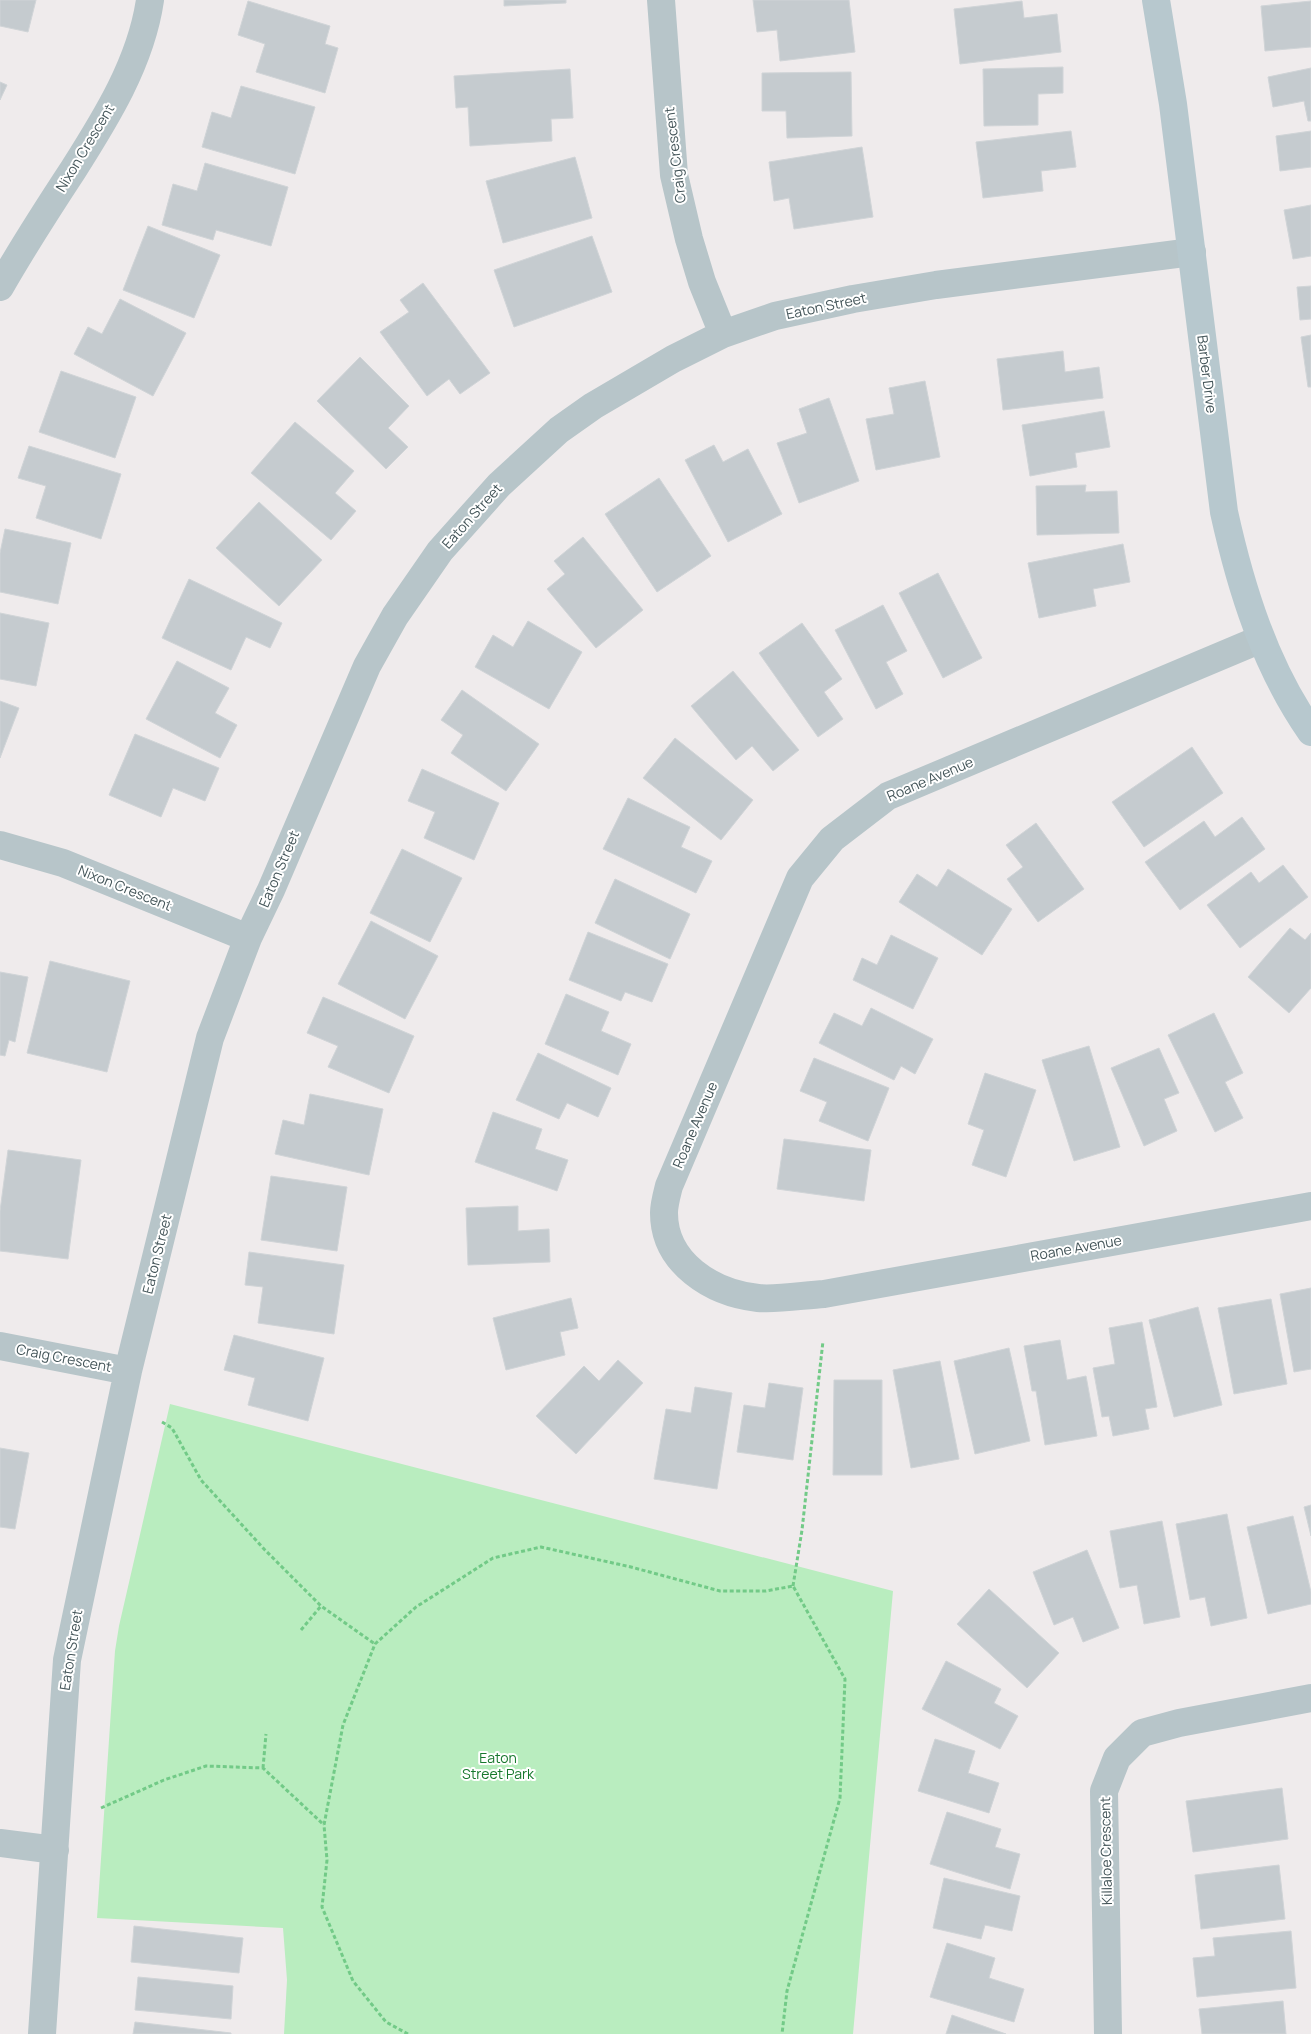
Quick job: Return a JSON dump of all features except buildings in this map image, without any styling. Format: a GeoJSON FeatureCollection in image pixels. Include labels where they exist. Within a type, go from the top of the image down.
{"type":"FeatureCollection","features":[{"type":"Feature","properties":{"kind":"street","name":"Nixon Crescent"},"geometry":{"type":"LineString","coordinates":[[0,287],[101,125],[123,83],[138,46],[150,0]]}},
{"type":"Feature","properties":{"kind":"street","name":"Craig Crescent"},"geometry":{"type":"LineString","coordinates":[[661,0],[674,176],[689,240],[702,282],[723,334]]}},
{"type":"Feature","properties":{"kind":"street","name":"Barber Drive"},"geometry":{"type":"LineString","coordinates":[[1156,0],[1173,104],[1224,512],[1240,578],[1261,640],[1288,696],[1311,732]]}},
{"type":"Feature","properties":{"kind":"street","name":"Eaton Street"},"geometry":{"type":"LineString","coordinates":[[42,2034],[67,1660],[128,1371],[210,1038],[248,938],[271,890],[367,666],[395,616],[440,551],[499,485],[559,430],[593,406],[673,359],[723,334],[775,316],[854,299],[936,286],[1192,252]]}},
{"type":"Feature","properties":{"kind":"street","name":"Roane Avenue"},"geometry":{"type":"LineString","coordinates":[[1261,640],[888,796],[832,839],[800,878],[669,1186],[664,1212],[667,1234],[678,1257],[692,1272],[724,1290],[759,1298],[824,1294],[1311,1206]]}},
{"type":"Feature","properties":{"kind":"street","name":"Nixon Crescent"},"geometry":{"type":"LineString","coordinates":[[0,845],[63,863],[248,938]]}},
{"type":"Feature","properties":{"kind":"street","name":"Craig Crescent"},"geometry":{"type":"LineString","coordinates":[[0,1346],[128,1371]]}},
{"type":"Feature","properties":{"kind":"street","name":"Killaloe Crescent"},"geometry":{"type":"LineString","coordinates":[[1108,2034],[1104,1791],[1116,1758],[1142,1733],[1179,1723],[1311,1698]]}},
{"type":"Feature","properties":{"kind":"street"},"geometry":{"type":"LineString","coordinates":[[0,1844],[55,1850]]}},
{"type":"Feature","properties":{"kind":"path"},"geometry":{"type":"LineString","coordinates":[[782,2034],[787,1991],[840,1798],[845,1679],[793,1586],[802,1530],[823,1341]]}},
{"type":"Feature","properties":{"kind":"path"},"geometry":{"type":"LineString","coordinates":[[162,1422],[172,1428],[201,1480],[264,1549],[321,1606],[375,1644]]}},
{"type":"Feature","properties":{"kind":"path"},"geometry":{"type":"LineString","coordinates":[[408,2034],[386,2022],[353,1981],[322,1907],[327,1860],[324,1825],[343,1726],[375,1644],[416,1607],[492,1558],[542,1547],[630,1567],[720,1591],[766,1591],[793,1586]]}},
{"type":"Feature","properties":{"kind":"path"},"geometry":{"type":"LineString","coordinates":[[301,1630],[321,1606]]}},
{"type":"Feature","properties":{"kind":"path"},"geometry":{"type":"LineString","coordinates":[[263,1768],[266,1734]]}},
{"type":"Feature","properties":{"kind":"path"},"geometry":{"type":"LineString","coordinates":[[101,1808],[164,1780],[206,1766],[263,1768],[324,1825]]}},
{"type":"Feature","properties":{"kind":"green space","name":"Eaton Street Park"},"geometry":{"type":"Polygon","coordinates":[[[170,1404],[893,1591],[853,2034],[284,2034],[287,1980],[283,1928],[97,1918],[115,1651],[119,1626],[170,1404]]]}}]}
